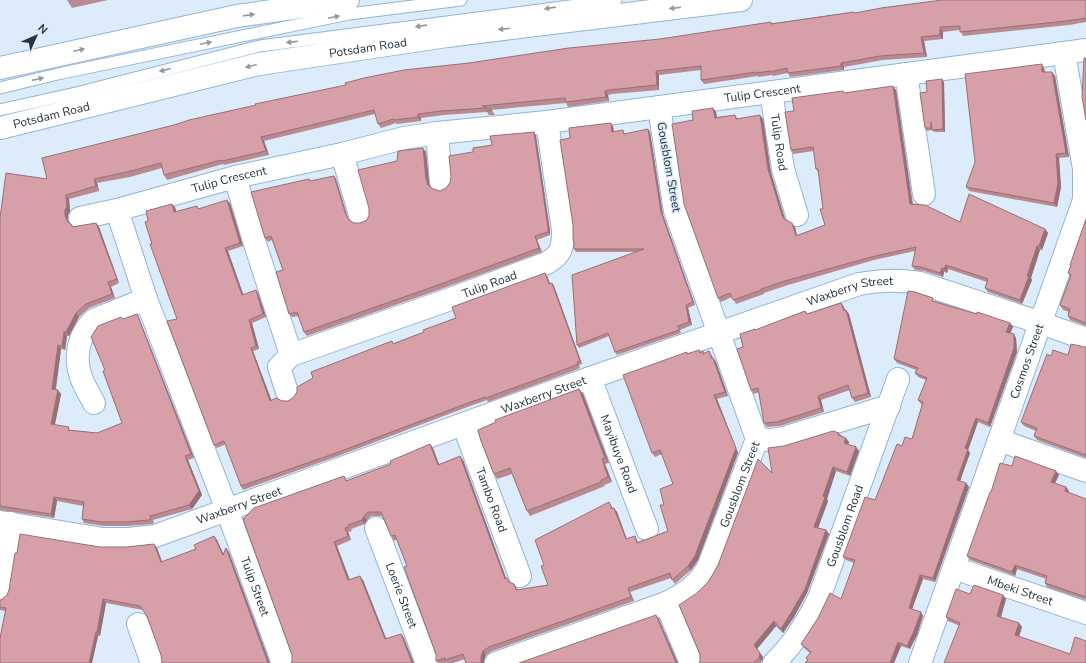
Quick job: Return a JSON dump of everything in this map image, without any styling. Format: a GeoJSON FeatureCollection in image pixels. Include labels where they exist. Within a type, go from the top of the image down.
{"type":"FeatureCollection","features":[{"type":"Feature","properties":{"kind":"street"},"geometry":{"type":"LineString","coordinates":[[0,68],[237,16],[348,0]]}},
{"type":"Feature","properties":{"kind":"street","name":"Potsdam Road"},"geometry":{"type":"LineString","coordinates":[[0,128],[259,64],[447,36],[741,0]]}},
{"type":"Feature","properties":{"kind":"street","name":"Tulip Crescent"},"geometry":{"type":"LineString","coordinates":[[80,218],[117,210],[235,177],[342,154],[404,138],[547,122],[1086,50]]}},
{"type":"Feature","properties":{"kind":"street","name":"Cosmos Street"},"geometry":{"type":"LineString","coordinates":[[920,663],[1084,200],[1084,169],[1064,53]]}},
{"type":"Feature","properties":{"kind":"street"},"geometry":{"type":"LineString","coordinates":[[906,74],[924,194]]}},
{"type":"Feature","properties":{"kind":"street","name":"Tulip Road"},"geometry":{"type":"LineString","coordinates":[[771,92],[783,169],[797,215]]}},
{"type":"Feature","properties":{"kind":"street","name":"Gousblom Street"},"geometry":{"type":"LineString","coordinates":[[496,663],[544,655],[666,603],[682,595],[694,586],[706,573],[758,439],[675,211],[659,107]]}},
{"type":"Feature","properties":{"kind":"street","name":"Tulip Road"},"geometry":{"type":"LineString","coordinates":[[291,355],[452,298],[547,263],[554,259],[559,254],[563,244],[563,230],[547,122]]}},
{"type":"Feature","properties":{"kind":"street"},"geometry":{"type":"LineString","coordinates":[[438,133],[441,182]]}},
{"type":"Feature","properties":{"kind":"street"},"geometry":{"type":"LineString","coordinates":[[342,154],[360,215]]}},
{"type":"Feature","properties":{"kind":"street"},"geometry":{"type":"LineString","coordinates":[[235,177],[291,355],[279,367],[287,392]]}},
{"type":"Feature","properties":{"kind":"street"},"geometry":{"type":"LineString","coordinates":[[117,210],[146,299],[227,510]]}},
{"type":"Feature","properties":{"kind":"street","name":"Waxberry Street"},"geometry":{"type":"LineString","coordinates":[[5,523],[103,539],[129,539],[155,536],[718,332],[859,284],[882,280],[899,280],[920,283],[1086,339]]}},
{"type":"Feature","properties":{"kind":"street"},"geometry":{"type":"LineString","coordinates":[[94,403],[81,377],[78,363],[78,348],[82,335],[87,326],[94,320],[146,299]]}},
{"type":"Feature","properties":{"kind":"street","name":"Mayibuye Road"},"geometry":{"type":"LineString","coordinates":[[590,378],[647,529]]}},
{"type":"Feature","properties":{"kind":"street","name":"Gousblom Road"},"geometry":{"type":"LineString","coordinates":[[774,663],[781,657],[799,633],[811,615],[819,598],[898,379]]}},
{"type":"Feature","properties":{"kind":"street"},"geometry":{"type":"LineString","coordinates":[[758,439],[771,440],[783,438],[889,406]]}},
{"type":"Feature","properties":{"kind":"street","name":"Tambo Road"},"geometry":{"type":"LineString","coordinates":[[463,424],[520,576]]}},
{"type":"Feature","properties":{"kind":"street"},"geometry":{"type":"LineString","coordinates":[[999,440],[1086,471]]}},
{"type":"Feature","properties":{"kind":"street","name":"Tulip Street"},"geometry":{"type":"LineString","coordinates":[[227,510],[283,663]]}},
{"type":"Feature","properties":{"kind":"street"},"geometry":{"type":"LineString","coordinates":[[0,592],[5,523]]}},
{"type":"Feature","properties":{"kind":"street","name":"Loerie Street"},"geometry":{"type":"LineString","coordinates":[[376,528],[427,663]]}},
{"type":"Feature","properties":{"kind":"street","name":"Mbeki Street"},"geometry":{"type":"LineString","coordinates":[[954,568],[1086,614]]}},
{"type":"Feature","properties":{"kind":"street"},"geometry":{"type":"LineString","coordinates":[[666,603],[691,663]]}},
{"type":"Feature","properties":{"kind":"street"},"geometry":{"type":"LineString","coordinates":[[138,624],[152,663]]}},
{"type":"Feature","properties":{"kind":"lane"},"geometry":{"type":"LineString","coordinates":[[0,88],[62,73],[348,14],[461,0]]}},
{"type":"Feature","properties":{"kind":"lane"},"geometry":{"type":"LineString","coordinates":[[0,110],[76,93],[260,46],[616,0]]}},
{"type":"Feature","properties":{"kind":"building"},"geometry":{"type":"Polygon","coordinates":[[[942,0],[1086,0],[1086,18],[960,32],[960,26],[940,27],[940,35],[921,37],[924,53],[880,56],[841,63],[841,66],[788,73],[787,68],[770,72],[756,72],[701,80],[701,66],[656,71],[657,85],[609,90],[605,91],[606,97],[566,102],[565,98],[482,106],[492,110],[487,111],[486,108],[441,111],[418,114],[418,117],[393,119],[378,124],[374,110],[261,137],[266,151],[221,160],[164,175],[161,163],[94,179],[96,186],[66,195],[67,207],[65,210],[65,216],[72,227],[96,223],[117,279],[108,282],[112,294],[86,304],[76,313],[66,332],[64,332],[62,346],[58,345],[52,389],[58,390],[51,424],[69,427],[68,430],[97,433],[122,423],[103,371],[105,370],[91,337],[98,326],[121,317],[123,319],[137,314],[191,454],[185,456],[199,491],[189,505],[150,516],[151,519],[149,520],[125,522],[101,522],[82,519],[84,502],[54,497],[51,514],[0,506],[0,218],[6,173],[47,179],[42,158],[189,120],[256,105],[255,104],[346,85],[345,83],[364,78],[404,70],[469,63],[569,48],[660,39],[771,22],[771,24],[942,0]]]}},
{"type":"Feature","properties":{"kind":"building"},"geometry":{"type":"Polygon","coordinates":[[[1084,58],[1086,58],[1086,120],[1082,97],[1084,58]]]}},
{"type":"Feature","properties":{"kind":"building"},"geometry":{"type":"Polygon","coordinates":[[[1042,64],[1042,72],[1052,72],[1066,153],[1056,154],[1058,183],[1054,203],[966,187],[975,162],[965,74],[1042,64]]]}},
{"type":"Feature","properties":{"kind":"building"},"geometry":{"type":"Polygon","coordinates":[[[942,79],[943,129],[932,130],[931,122],[931,128],[925,128],[920,93],[927,92],[926,81],[942,79]]]}},
{"type":"Feature","properties":{"kind":"building"},"geometry":{"type":"Polygon","coordinates":[[[893,86],[910,204],[925,205],[960,222],[969,194],[1045,229],[1039,246],[1037,246],[1027,276],[1029,276],[1020,300],[985,288],[988,279],[946,265],[944,269],[942,268],[940,273],[921,267],[912,266],[916,247],[871,257],[785,281],[733,300],[730,293],[718,298],[684,204],[672,124],[693,120],[692,111],[713,108],[715,118],[735,115],[736,119],[760,115],[768,169],[782,215],[784,219],[792,223],[796,236],[825,225],[820,209],[823,209],[818,169],[816,169],[813,147],[791,150],[785,112],[794,111],[792,98],[893,86]]]}},
{"type":"Feature","properties":{"kind":"building"},"geometry":{"type":"Polygon","coordinates":[[[611,123],[612,132],[623,130],[624,134],[648,129],[661,212],[693,302],[686,305],[689,322],[678,326],[679,330],[615,352],[608,333],[577,345],[572,275],[644,249],[574,249],[573,225],[560,140],[570,138],[569,128],[611,123]]]}},
{"type":"Feature","properties":{"kind":"building"},"geometry":{"type":"Polygon","coordinates":[[[534,132],[548,227],[548,232],[535,236],[539,248],[304,332],[297,312],[289,314],[276,272],[283,270],[271,236],[265,238],[251,192],[309,179],[310,181],[334,176],[346,215],[349,220],[354,223],[360,223],[367,220],[369,208],[358,170],[397,161],[398,151],[423,148],[428,185],[433,189],[440,191],[446,188],[450,183],[451,177],[449,156],[473,152],[473,148],[492,145],[490,136],[534,132]]]}},
{"type":"Feature","properties":{"kind":"building"},"geometry":{"type":"Polygon","coordinates":[[[227,200],[240,243],[225,248],[242,295],[256,290],[263,314],[249,320],[256,346],[251,348],[270,401],[276,398],[282,401],[288,401],[294,397],[297,392],[297,387],[313,378],[311,372],[392,341],[393,344],[424,332],[423,330],[456,318],[452,307],[545,273],[549,284],[552,283],[580,361],[577,362],[578,364],[571,367],[241,486],[224,441],[214,445],[167,321],[177,319],[150,244],[152,244],[145,222],[148,221],[146,211],[172,204],[174,212],[197,206],[198,209],[227,200]]]}},
{"type":"Feature","properties":{"kind":"building"},"geometry":{"type":"Polygon","coordinates":[[[1086,219],[1086,323],[1068,316],[1070,309],[1060,305],[1071,275],[1068,273],[1070,265],[1086,219]]]}},
{"type":"Feature","properties":{"kind":"building"},"geometry":{"type":"Polygon","coordinates":[[[908,291],[933,298],[932,301],[977,314],[977,312],[1010,323],[1006,332],[1014,334],[1014,348],[988,423],[976,418],[965,448],[968,449],[957,480],[966,483],[933,578],[920,575],[909,608],[921,612],[907,646],[898,642],[890,663],[805,663],[808,660],[806,658],[811,652],[801,644],[818,618],[830,593],[841,599],[855,560],[843,557],[865,497],[875,500],[897,444],[902,446],[905,437],[912,439],[923,402],[918,400],[927,378],[915,373],[918,368],[894,359],[908,291]]]}},
{"type":"Feature","properties":{"kind":"building"},"geometry":{"type":"Polygon","coordinates":[[[841,303],[844,311],[846,310],[868,393],[852,398],[848,385],[818,396],[821,408],[777,422],[764,423],[758,388],[751,390],[737,349],[743,347],[740,334],[755,330],[805,311],[807,314],[841,303]]]}},
{"type":"Feature","properties":{"kind":"building"},"geometry":{"type":"Polygon","coordinates":[[[1071,344],[1086,347],[1086,455],[1034,436],[1037,428],[1021,422],[1047,354],[1051,356],[1053,350],[1068,355],[1071,344]]]}},
{"type":"Feature","properties":{"kind":"building"},"geometry":{"type":"Polygon","coordinates":[[[699,350],[700,353],[703,351],[703,354],[709,351],[712,359],[713,358],[725,392],[714,395],[736,448],[695,556],[688,566],[672,580],[670,573],[628,588],[631,597],[489,647],[483,651],[481,663],[466,663],[463,654],[445,660],[445,658],[436,661],[436,654],[404,567],[407,566],[395,535],[391,536],[381,512],[368,512],[362,520],[348,525],[349,527],[345,528],[348,536],[334,542],[348,580],[360,576],[385,639],[401,634],[412,663],[291,663],[292,655],[243,519],[254,508],[344,476],[346,481],[391,464],[390,461],[430,444],[438,465],[460,456],[505,579],[507,578],[509,582],[514,584],[516,590],[548,585],[541,566],[544,565],[535,540],[609,502],[612,509],[614,508],[626,539],[635,536],[637,543],[668,531],[660,505],[664,505],[660,489],[673,484],[660,450],[652,453],[623,375],[687,352],[687,354],[699,350]]]}},
{"type":"Feature","properties":{"kind":"building"},"geometry":{"type":"Polygon","coordinates":[[[579,389],[605,458],[602,459],[608,477],[601,480],[601,482],[527,511],[510,468],[494,474],[478,430],[496,422],[495,420],[579,389]]]}},
{"type":"Feature","properties":{"kind":"building"},"geometry":{"type":"Polygon","coordinates":[[[833,431],[846,438],[844,443],[856,447],[847,472],[833,467],[823,496],[825,497],[814,527],[826,530],[805,589],[781,629],[774,621],[754,645],[760,653],[759,658],[753,663],[699,663],[700,654],[679,605],[697,593],[708,582],[718,565],[758,459],[772,473],[768,448],[784,446],[833,431]]]}},
{"type":"Feature","properties":{"kind":"building"},"geometry":{"type":"Polygon","coordinates":[[[1015,456],[1056,471],[1051,482],[1066,487],[1065,491],[1086,499],[1086,597],[1045,583],[1047,576],[1015,565],[1012,572],[967,556],[991,492],[1000,463],[1012,466],[1015,456]]]}},
{"type":"Feature","properties":{"kind":"building"},"geometry":{"type":"Polygon","coordinates":[[[20,534],[100,547],[127,547],[154,544],[161,562],[196,549],[194,545],[214,536],[223,555],[226,548],[268,663],[162,663],[161,655],[147,616],[140,606],[103,599],[89,663],[0,663],[0,638],[6,608],[0,607],[0,600],[7,595],[9,590],[15,553],[17,553],[20,534]]]}},
{"type":"Feature","properties":{"kind":"building"},"geometry":{"type":"Polygon","coordinates":[[[974,585],[1003,595],[997,616],[1019,623],[1015,635],[1070,654],[1075,637],[1086,641],[1086,663],[944,663],[960,623],[946,617],[956,589],[970,594],[974,585]]]}},
{"type":"Feature","properties":{"kind":"building"},"geometry":{"type":"Polygon","coordinates":[[[656,615],[676,663],[519,663],[656,615]]]}}]}
